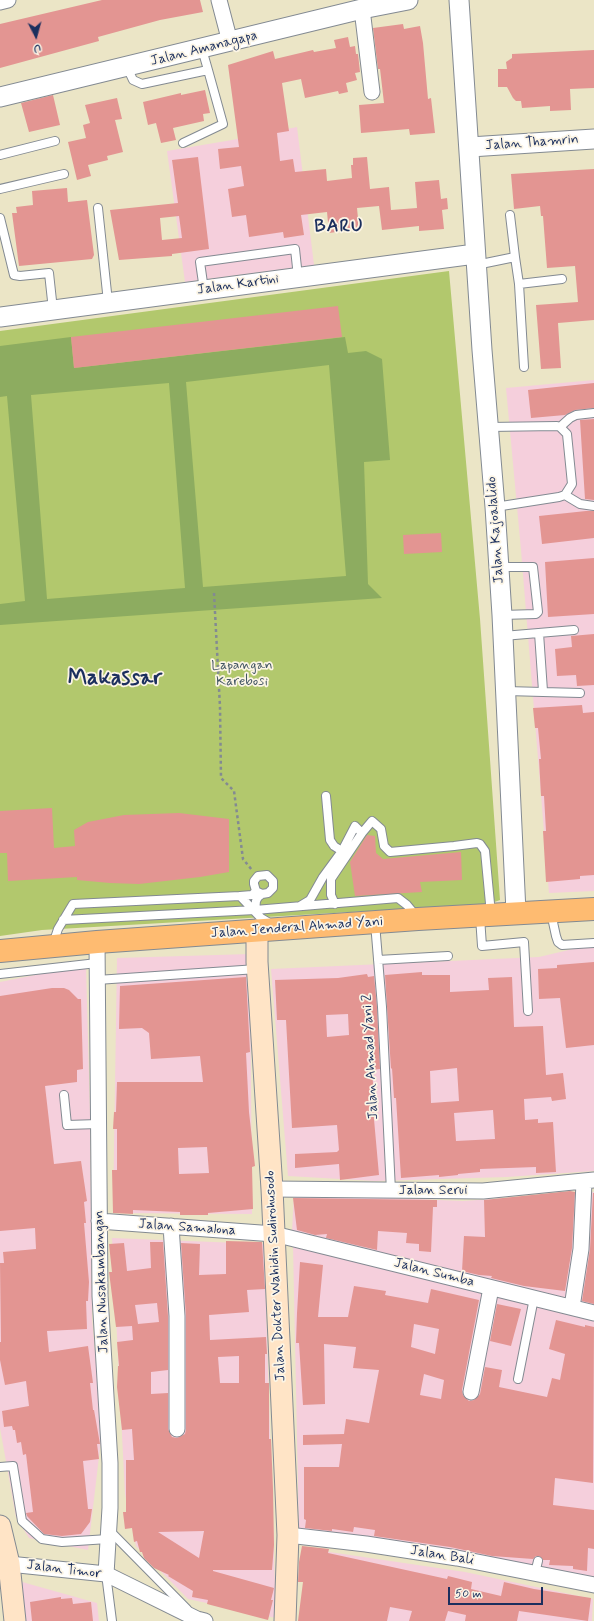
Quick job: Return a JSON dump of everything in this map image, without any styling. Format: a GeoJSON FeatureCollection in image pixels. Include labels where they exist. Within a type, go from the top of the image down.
{"type":"FeatureCollection","features":[{"type":"Feature","properties":{"kind":"highway","name":"Jalan Jenderal Ahmad Yani"},"geometry":{"type":"LineString","coordinates":[[0,951],[97,942],[256,920],[280,929],[516,912],[594,908]]}},
{"type":"Feature","properties":{"kind":"main road","name":"Jalan Dokter Wahidin Sudirohusodo"},"geometry":{"type":"LineString","coordinates":[[256,920],[272,1189],[288,1535],[285,1621]]}},
{"type":"Feature","properties":{"kind":"main road"},"geometry":{"type":"LineString","coordinates":[[0,1526],[4,1566],[16,1621]]}},
{"type":"Feature","properties":{"kind":"street"},"geometry":{"type":"LineString","coordinates":[[0,2],[8,0]]}},
{"type":"Feature","properties":{"kind":"street"},"geometry":{"type":"LineString","coordinates":[[219,0],[230,42]]}},
{"type":"Feature","properties":{"kind":"street","name":"Jalan Amanagapa"},"geometry":{"type":"LineString","coordinates":[[0,98],[362,9],[408,0]]}},
{"type":"Feature","properties":{"kind":"street","name":"Jalan Kajoalalido"},"geometry":{"type":"LineString","coordinates":[[459,0],[470,148],[476,259],[499,567],[516,912]]}},
{"type":"Feature","properties":{"kind":"street"},"geometry":{"type":"LineString","coordinates":[[362,9],[372,92]]}},
{"type":"Feature","properties":{"kind":"street","name":"Jalan Thamrin"},"geometry":{"type":"LineString","coordinates":[[470,148],[594,139]]}},
{"type":"Feature","properties":{"kind":"street","name":"Jalan Kartini"},"geometry":{"type":"LineString","coordinates":[[0,317],[298,277],[476,259]]}},
{"type":"Feature","properties":{"kind":"street","name":"Jalan Nusakambangan"},"geometry":{"type":"LineString","coordinates":[[97,942],[100,1296],[110,1463],[106,1574]]}},
{"type":"Feature","properties":{"kind":"street"},"geometry":{"type":"LineString","coordinates":[[572,1307],[589,1181]]}},
{"type":"Feature","properties":{"kind":"street","name":"Jalan Serui"},"geometry":{"type":"LineString","coordinates":[[272,1189],[483,1191],[589,1181]]}},
{"type":"Feature","properties":{"kind":"street","name":"Jalan Samalona"},"geometry":{"type":"LineString","coordinates":[[99,1221],[274,1234]]}},
{"type":"Feature","properties":{"kind":"street"},"geometry":{"type":"LineString","coordinates":[[170,1226],[177,1316],[178,1429]]}},
{"type":"Feature","properties":{"kind":"street","name":"Jalan Sumba"},"geometry":{"type":"LineString","coordinates":[[274,1234],[594,1313]]}},
{"type":"Feature","properties":{"kind":"street"},"geometry":{"type":"LineString","coordinates":[[471,1392],[490,1288]]}},
{"type":"Feature","properties":{"kind":"street","name":"Jalan Bali"},"geometry":{"type":"LineString","coordinates":[[288,1535],[536,1567],[594,1585]]}},
{"type":"Feature","properties":{"kind":"street","name":"Jalan Timor"},"geometry":{"type":"LineString","coordinates":[[4,1566],[106,1574],[201,1620]]}},
{"type":"Feature","properties":{"kind":"lane"},"geometry":{"type":"LineString","coordinates":[[183,143],[223,124],[202,49]]}},
{"type":"Feature","properties":{"kind":"lane"},"geometry":{"type":"LineString","coordinates":[[127,67],[133,80],[142,84],[208,70]]}},
{"type":"Feature","properties":{"kind":"lane"},"geometry":{"type":"LineString","coordinates":[[0,155],[54,140]]}},
{"type":"Feature","properties":{"kind":"lane"},"geometry":{"type":"LineString","coordinates":[[0,189],[64,174]]}},
{"type":"Feature","properties":{"kind":"lane"},"geometry":{"type":"LineString","coordinates":[[98,208],[108,302]]}},
{"type":"Feature","properties":{"kind":"lane"},"geometry":{"type":"LineString","coordinates":[[510,215],[519,284],[524,367]]}},
{"type":"Feature","properties":{"kind":"lane"},"geometry":{"type":"LineString","coordinates":[[0,218],[14,275],[20,276],[48,273],[53,310]]}},
{"type":"Feature","properties":{"kind":"lane"},"geometry":{"type":"LineString","coordinates":[[204,290],[200,262],[294,249],[298,277]]}},
{"type":"Feature","properties":{"kind":"lane"},"geometry":{"type":"LineString","coordinates":[[476,259],[515,256]]}},
{"type":"Feature","properties":{"kind":"lane"},"geometry":{"type":"LineString","coordinates":[[519,284],[562,279]]}},
{"type":"Feature","properties":{"kind":"lane"},"geometry":{"type":"LineString","coordinates":[[560,427],[576,415],[594,413]]}},
{"type":"Feature","properties":{"kind":"lane"},"geometry":{"type":"LineString","coordinates":[[489,427],[560,427],[567,434],[572,484],[565,495],[559,497],[495,507]]}},
{"type":"Feature","properties":{"kind":"lane"},"geometry":{"type":"LineString","coordinates":[[565,495],[580,504],[594,506]]}},
{"type":"Feature","properties":{"kind":"lane"},"geometry":{"type":"LineString","coordinates":[[499,567],[533,567],[538,612],[536,614],[502,615]]}},
{"type":"Feature","properties":{"kind":"lane"},"geometry":{"type":"LineString","coordinates":[[503,636],[574,630]]}},
{"type":"Feature","properties":{"kind":"lane"},"geometry":{"type":"LineString","coordinates":[[539,632],[543,691]]}},
{"type":"Feature","properties":{"kind":"lane"},"geometry":{"type":"LineString","coordinates":[[506,691],[580,693]]}},
{"type":"Feature","properties":{"kind":"lane"},"geometry":{"type":"LineString","coordinates":[[326,796],[330,840],[334,846],[344,853]]}},
{"type":"Feature","properties":{"kind":"lane"},"geometry":{"type":"LineString","coordinates":[[299,907],[310,900],[323,877],[372,821],[381,829],[384,846],[390,852],[477,843],[480,844],[485,851],[485,915],[482,946],[524,942],[528,1011]]}},
{"type":"Feature","properties":{"kind":"lane"},"geometry":{"type":"LineString","coordinates":[[336,904],[331,895],[331,879],[344,853]]}},
{"type":"Feature","properties":{"kind":"lane"},"geometry":{"type":"LineString","coordinates":[[266,875],[273,881],[271,891],[265,894],[259,892],[254,884],[258,876],[266,875]]}},
{"type":"Feature","properties":{"kind":"lane"},"geometry":{"type":"LineString","coordinates":[[53,945],[58,930],[73,904],[240,896],[252,895],[259,892]]}},
{"type":"Feature","properties":{"kind":"lane"},"geometry":{"type":"LineString","coordinates":[[256,920],[256,901],[259,892]]}},
{"type":"Feature","properties":{"kind":"lane"},"geometry":{"type":"LineString","coordinates":[[240,896],[256,920]]}},
{"type":"Feature","properties":{"kind":"lane"},"geometry":{"type":"LineString","coordinates":[[63,920],[256,920],[299,907],[398,898],[407,904],[418,919]]}},
{"type":"Feature","properties":{"kind":"lane"},"geometry":{"type":"LineString","coordinates":[[550,911],[558,942],[562,945],[594,943]]}},
{"type":"Feature","properties":{"kind":"lane","name":"Jalan Ahmad Yani 2"},"geometry":{"type":"LineString","coordinates":[[375,922],[391,1191]]}},
{"type":"Feature","properties":{"kind":"lane"},"geometry":{"type":"LineString","coordinates":[[378,960],[448,956]]}},
{"type":"Feature","properties":{"kind":"lane"},"geometry":{"type":"LineString","coordinates":[[0,974],[97,963]]}},
{"type":"Feature","properties":{"kind":"lane"},"geometry":{"type":"LineString","coordinates":[[97,980],[258,969]]}},
{"type":"Feature","properties":{"kind":"lane"},"geometry":{"type":"LineString","coordinates":[[64,1095],[67,1125],[98,1124]]}},
{"type":"Feature","properties":{"kind":"lane"},"geometry":{"type":"LineString","coordinates":[[518,1379],[534,1298]]}},
{"type":"Feature","properties":{"kind":"lane"},"geometry":{"type":"LineString","coordinates":[[0,1466],[13,1466],[22,1521],[42,1539],[62,1542],[108,1534],[201,1620]]}},
{"type":"Feature","properties":{"kind":"lane","name":"Jalan Nusakambangan"},"geometry":{"type":"LineString","coordinates":[[106,1574],[112,1621]]}},
{"type":"Feature","properties":{"kind":"path"},"geometry":{"type":"LineString","coordinates":[[214,593],[220,707],[221,778],[234,791],[243,859],[258,876]]}},
{"type":"Feature","properties":{"kind":"shaded area"},"geometry":{"type":"Polygon","coordinates":[[[297,127],[314,265],[185,282],[167,151],[297,127]]]}},
{"type":"Feature","properties":{"kind":"shaded area"},"geometry":{"type":"Polygon","coordinates":[[[594,380],[594,891],[549,893],[521,550],[506,388],[594,380]]]}},
{"type":"Feature","properties":{"kind":"shaded area"},"geometry":{"type":"Polygon","coordinates":[[[594,944],[594,1171],[507,1177],[375,1181],[288,1176],[271,969],[539,957],[594,944]]]}},
{"type":"Feature","properties":{"kind":"shaded area"},"geometry":{"type":"Polygon","coordinates":[[[250,954],[252,1214],[113,1213],[117,958],[250,954]]]}},
{"type":"Feature","properties":{"kind":"shaded area"},"geometry":{"type":"Polygon","coordinates":[[[86,965],[90,1114],[92,1319],[102,1431],[88,1550],[29,1538],[16,1517],[0,1428],[0,982],[86,965]]]}},
{"type":"Feature","properties":{"kind":"shaded area"},"geometry":{"type":"Polygon","coordinates":[[[594,1192],[594,1308],[292,1231],[294,1194],[463,1201],[594,1192]]]}},
{"type":"Feature","properties":{"kind":"shaded area"},"geometry":{"type":"Polygon","coordinates":[[[112,1238],[264,1244],[276,1618],[188,1599],[136,1546],[125,1494],[112,1238]]]}},
{"type":"Feature","properties":{"kind":"shaded area"},"geometry":{"type":"Polygon","coordinates":[[[293,1245],[594,1319],[594,1581],[299,1534],[293,1245]]]}},
{"type":"Feature","properties":{"kind":"shaded area"},"geometry":{"type":"Polygon","coordinates":[[[309,1549],[465,1572],[593,1599],[592,1621],[304,1621],[309,1549]]]}},
{"type":"Feature","properties":{"kind":"shaded area"},"geometry":{"type":"Polygon","coordinates":[[[15,1580],[97,1603],[99,1621],[20,1621],[15,1580]]]}},
{"type":"Feature","properties":{"kind":"green space","name":"Lapangan Karebosi"},"geometry":{"type":"Polygon","coordinates":[[[449,271],[480,619],[500,900],[489,904],[42,930],[0,936],[0,331],[449,271]]]}},
{"type":"Feature","properties":{"kind":"green space"},"geometry":{"type":"Polygon","coordinates":[[[71,337],[74,368],[345,337],[348,353],[366,351],[382,359],[390,460],[364,462],[368,584],[382,598],[0,625],[0,604],[25,601],[7,396],[0,397],[0,346],[71,337]],[[329,365],[186,382],[203,587],[346,576],[329,365]],[[169,383],[31,395],[47,599],[185,588],[169,383]]]}},
{"type":"Feature","properties":{"kind":"building"},"geometry":{"type":"Polygon","coordinates":[[[102,0],[200,0],[203,12],[160,20],[98,37],[99,41],[0,68],[0,24],[102,0]]]}},
{"type":"Feature","properties":{"kind":"building"},"geometry":{"type":"Polygon","coordinates":[[[403,24],[404,29],[420,26],[428,99],[431,98],[435,133],[410,135],[409,129],[361,133],[359,105],[384,103],[373,28],[403,24]]]}},
{"type":"Feature","properties":{"kind":"building"},"geometry":{"type":"Polygon","coordinates":[[[348,37],[350,47],[355,46],[356,54],[358,54],[360,72],[355,73],[357,80],[346,83],[348,92],[339,94],[338,91],[305,98],[301,79],[282,83],[289,131],[277,133],[280,161],[293,159],[295,172],[326,169],[327,181],[352,178],[351,165],[353,165],[353,158],[367,157],[370,189],[389,187],[391,210],[417,208],[415,182],[439,180],[441,199],[447,198],[448,209],[442,210],[444,229],[419,231],[419,226],[382,230],[379,206],[357,208],[359,229],[329,233],[327,212],[301,215],[304,235],[284,238],[283,232],[249,237],[246,215],[232,217],[228,189],[244,186],[241,166],[220,169],[218,149],[239,147],[228,65],[273,51],[275,59],[313,50],[314,52],[336,48],[334,40],[348,37]]]}},
{"type":"Feature","properties":{"kind":"building"},"geometry":{"type":"Polygon","coordinates":[[[594,50],[594,88],[570,89],[571,110],[550,111],[550,106],[522,108],[521,101],[516,101],[513,98],[507,87],[498,87],[498,69],[507,69],[506,62],[512,58],[512,54],[594,50]]]}},
{"type":"Feature","properties":{"kind":"building"},"geometry":{"type":"Polygon","coordinates":[[[205,90],[210,113],[203,114],[204,121],[173,128],[176,140],[161,143],[156,123],[148,125],[143,102],[181,93],[181,95],[205,90]]]}},
{"type":"Feature","properties":{"kind":"building"},"geometry":{"type":"Polygon","coordinates":[[[53,95],[60,125],[29,132],[21,103],[53,95]]]}},
{"type":"Feature","properties":{"kind":"building"},"geometry":{"type":"Polygon","coordinates":[[[117,98],[122,119],[115,120],[123,152],[107,156],[108,160],[88,165],[91,176],[77,180],[68,142],[86,138],[83,125],[90,123],[85,105],[117,98]]]}},
{"type":"Feature","properties":{"kind":"building"},"geometry":{"type":"Polygon","coordinates":[[[198,157],[209,249],[172,254],[172,256],[119,260],[110,210],[178,203],[172,160],[198,157]],[[179,216],[160,218],[162,240],[182,238],[179,216]]]}},
{"type":"Feature","properties":{"kind":"building"},"geometry":{"type":"Polygon","coordinates":[[[594,169],[594,320],[558,323],[561,368],[541,369],[536,305],[578,302],[575,266],[547,268],[543,216],[541,216],[540,206],[514,209],[511,174],[594,169]]]}},
{"type":"Feature","properties":{"kind":"building"},"geometry":{"type":"Polygon","coordinates":[[[67,188],[68,202],[87,200],[94,255],[92,259],[19,266],[12,213],[17,213],[16,207],[33,205],[32,191],[67,188]]]}},
{"type":"Feature","properties":{"kind":"building"},"geometry":{"type":"Polygon","coordinates":[[[338,306],[342,337],[74,368],[71,337],[338,306]]]}},
{"type":"Feature","properties":{"kind":"building"},"geometry":{"type":"Polygon","coordinates":[[[594,383],[594,408],[575,410],[565,415],[531,418],[528,390],[594,383]]]}},
{"type":"Feature","properties":{"kind":"building"},"geometry":{"type":"Polygon","coordinates":[[[594,419],[594,500],[585,499],[580,420],[594,419]]]}},
{"type":"Feature","properties":{"kind":"building"},"geometry":{"type":"Polygon","coordinates":[[[594,511],[594,538],[542,544],[539,516],[594,511]]]}},
{"type":"Feature","properties":{"kind":"building"},"geometry":{"type":"Polygon","coordinates":[[[441,533],[442,552],[404,554],[403,535],[441,533]]]}},
{"type":"Feature","properties":{"kind":"building"},"geometry":{"type":"Polygon","coordinates":[[[594,558],[594,614],[548,617],[545,562],[594,558]]]}},
{"type":"Feature","properties":{"kind":"building"},"geometry":{"type":"Polygon","coordinates":[[[594,634],[594,685],[577,686],[576,675],[557,676],[555,649],[572,647],[571,636],[594,634]]]}},
{"type":"Feature","properties":{"kind":"building"},"geometry":{"type":"Polygon","coordinates":[[[582,705],[583,713],[594,712],[594,875],[580,876],[580,879],[546,882],[543,831],[546,831],[544,796],[541,796],[539,759],[541,759],[538,728],[535,728],[533,708],[582,705]]]}},
{"type":"Feature","properties":{"kind":"building"},"geometry":{"type":"Polygon","coordinates":[[[52,808],[54,848],[75,846],[74,830],[88,822],[124,815],[179,813],[229,819],[229,872],[139,884],[77,880],[77,877],[8,881],[7,853],[0,853],[0,811],[52,808]]]}},
{"type":"Feature","properties":{"kind":"building"},"geometry":{"type":"Polygon","coordinates":[[[367,835],[375,836],[376,853],[383,859],[461,852],[462,880],[420,882],[422,892],[355,896],[350,862],[367,835]]]}},
{"type":"Feature","properties":{"kind":"building"},"geometry":{"type":"Polygon","coordinates":[[[594,962],[594,1045],[566,1048],[560,998],[539,999],[538,969],[557,968],[557,965],[594,962]]]}},
{"type":"Feature","properties":{"kind":"building"},"geometry":{"type":"Polygon","coordinates":[[[422,972],[422,975],[450,975],[450,992],[489,990],[488,978],[512,977],[514,1027],[543,1026],[546,1075],[563,1073],[566,1099],[552,1101],[551,1097],[524,1099],[525,1120],[538,1119],[538,1123],[553,1122],[556,1172],[536,1173],[536,1167],[480,1169],[480,1172],[458,1175],[401,1178],[396,1098],[394,1098],[392,1068],[391,1069],[385,975],[422,972]],[[457,1068],[430,1071],[431,1103],[459,1101],[457,1068]],[[493,1110],[454,1113],[456,1141],[495,1139],[493,1110]]]}},
{"type":"Feature","properties":{"kind":"building"},"geometry":{"type":"Polygon","coordinates":[[[367,974],[368,977],[374,976],[380,1069],[372,1070],[374,1097],[372,1097],[379,1175],[340,1180],[339,1164],[295,1168],[295,1154],[337,1152],[339,1150],[337,1125],[292,1128],[286,1020],[277,1020],[275,980],[338,978],[367,974]],[[348,1014],[326,1015],[327,1037],[349,1035],[348,1014]]]}},
{"type":"Feature","properties":{"kind":"building"},"geometry":{"type":"Polygon","coordinates":[[[246,977],[250,1052],[246,1053],[249,1112],[255,1166],[252,1167],[253,1209],[208,1213],[208,1215],[180,1215],[180,1212],[133,1210],[133,1214],[113,1213],[112,1170],[117,1170],[117,1129],[113,1129],[114,1112],[116,1112],[117,1082],[203,1082],[200,1056],[151,1059],[149,1033],[142,1028],[119,1029],[120,986],[246,977]],[[207,1147],[178,1148],[179,1174],[209,1173],[207,1147]]]}},
{"type":"Feature","properties":{"kind":"building"},"geometry":{"type":"Polygon","coordinates":[[[52,988],[64,988],[69,990],[78,999],[81,999],[83,1069],[77,1070],[77,1082],[45,1086],[54,1164],[81,1161],[87,1201],[84,1202],[86,1223],[84,1223],[89,1282],[88,1301],[86,1301],[87,1329],[47,1331],[49,1352],[88,1346],[93,1383],[90,1383],[93,1410],[100,1444],[97,1444],[99,1459],[83,1461],[88,1509],[92,1509],[90,1522],[81,1534],[62,1536],[44,1534],[27,1516],[26,1513],[33,1512],[26,1454],[23,1455],[21,1442],[17,1443],[15,1430],[13,1430],[12,1426],[4,1427],[2,1411],[29,1406],[26,1381],[5,1385],[0,1360],[0,1263],[4,1263],[3,1252],[36,1249],[35,1228],[0,1231],[0,996],[52,988]]]}},
{"type":"Feature","properties":{"kind":"building"},"geometry":{"type":"Polygon","coordinates":[[[570,1191],[575,1192],[572,1248],[565,1291],[524,1286],[491,1278],[492,1276],[462,1271],[464,1236],[485,1237],[484,1200],[570,1191]]]}},
{"type":"Feature","properties":{"kind":"building"},"geometry":{"type":"Polygon","coordinates":[[[593,1193],[594,1304],[582,1301],[590,1249],[593,1193]]]}},
{"type":"Feature","properties":{"kind":"building"},"geometry":{"type":"Polygon","coordinates":[[[293,1198],[437,1200],[437,1207],[433,1207],[431,1252],[419,1251],[419,1244],[406,1243],[407,1233],[378,1231],[377,1250],[326,1238],[327,1234],[315,1235],[297,1230],[293,1198]]]}},
{"type":"Feature","properties":{"kind":"building"},"geometry":{"type":"Polygon","coordinates":[[[226,1241],[262,1242],[265,1289],[247,1290],[249,1312],[209,1315],[210,1340],[266,1337],[267,1354],[265,1354],[265,1383],[269,1383],[269,1439],[271,1439],[274,1545],[272,1570],[213,1571],[274,1588],[271,1600],[273,1600],[268,1620],[207,1604],[208,1600],[192,1597],[193,1591],[168,1576],[169,1575],[154,1568],[144,1558],[142,1552],[140,1552],[137,1541],[134,1542],[132,1528],[125,1529],[123,1512],[126,1512],[126,1460],[134,1460],[132,1429],[122,1430],[117,1387],[119,1366],[117,1342],[133,1340],[132,1326],[116,1327],[109,1272],[112,1272],[109,1244],[124,1243],[127,1271],[151,1268],[150,1242],[163,1242],[168,1316],[168,1370],[151,1372],[151,1394],[168,1393],[168,1429],[172,1437],[177,1438],[185,1434],[186,1429],[186,1316],[181,1243],[200,1244],[199,1275],[226,1274],[226,1241]],[[157,1303],[135,1305],[138,1324],[159,1322],[157,1303]],[[239,1356],[218,1357],[220,1383],[239,1383],[239,1356]],[[204,1531],[158,1532],[199,1558],[204,1531]]]}},
{"type":"Feature","properties":{"kind":"building"},"geometry":{"type":"Polygon","coordinates":[[[300,1262],[323,1265],[318,1317],[348,1317],[354,1286],[386,1291],[385,1295],[428,1303],[431,1289],[479,1300],[462,1390],[463,1395],[469,1401],[474,1400],[480,1394],[485,1367],[502,1370],[499,1387],[547,1397],[552,1378],[560,1380],[565,1354],[549,1349],[556,1320],[585,1327],[585,1325],[594,1327],[593,1483],[555,1478],[553,1505],[594,1510],[594,1549],[588,1548],[587,1571],[573,1569],[573,1566],[549,1565],[550,1560],[543,1560],[539,1556],[536,1556],[533,1559],[492,1556],[450,1547],[374,1536],[375,1530],[354,1527],[353,1532],[332,1529],[332,1531],[305,1528],[304,1467],[339,1467],[342,1444],[303,1445],[303,1435],[344,1434],[346,1419],[369,1423],[379,1370],[353,1368],[356,1347],[324,1344],[325,1404],[303,1405],[299,1343],[296,1343],[300,1262]],[[414,1324],[411,1347],[435,1354],[439,1329],[414,1324]],[[424,1374],[420,1395],[441,1399],[444,1380],[424,1374]]]}},
{"type":"Feature","properties":{"kind":"building"},"geometry":{"type":"Polygon","coordinates":[[[497,1304],[521,1309],[511,1346],[490,1341],[497,1304]]]}},
{"type":"Feature","properties":{"kind":"building"},"geometry":{"type":"Polygon","coordinates":[[[302,1546],[329,1549],[328,1553],[447,1579],[448,1576],[472,1582],[471,1589],[501,1596],[504,1582],[534,1589],[591,1598],[588,1621],[519,1611],[517,1621],[465,1621],[466,1615],[448,1611],[445,1621],[409,1621],[412,1611],[390,1607],[387,1621],[298,1621],[303,1582],[298,1582],[299,1562],[302,1546]]]}},
{"type":"Feature","properties":{"kind":"building"},"geometry":{"type":"Polygon","coordinates":[[[61,1597],[61,1599],[72,1598],[73,1604],[91,1602],[93,1621],[32,1621],[30,1602],[61,1597]]]}},
{"type":"Feature","properties":{"kind":"district","name":"BARU"},"geometry":{"type":"Point","coordinates":[339,227]}},
{"type":"Feature","properties":{"kind":"district","name":"Makassar"},"geometry":{"type":"Point","coordinates":[115,679]}}]}
